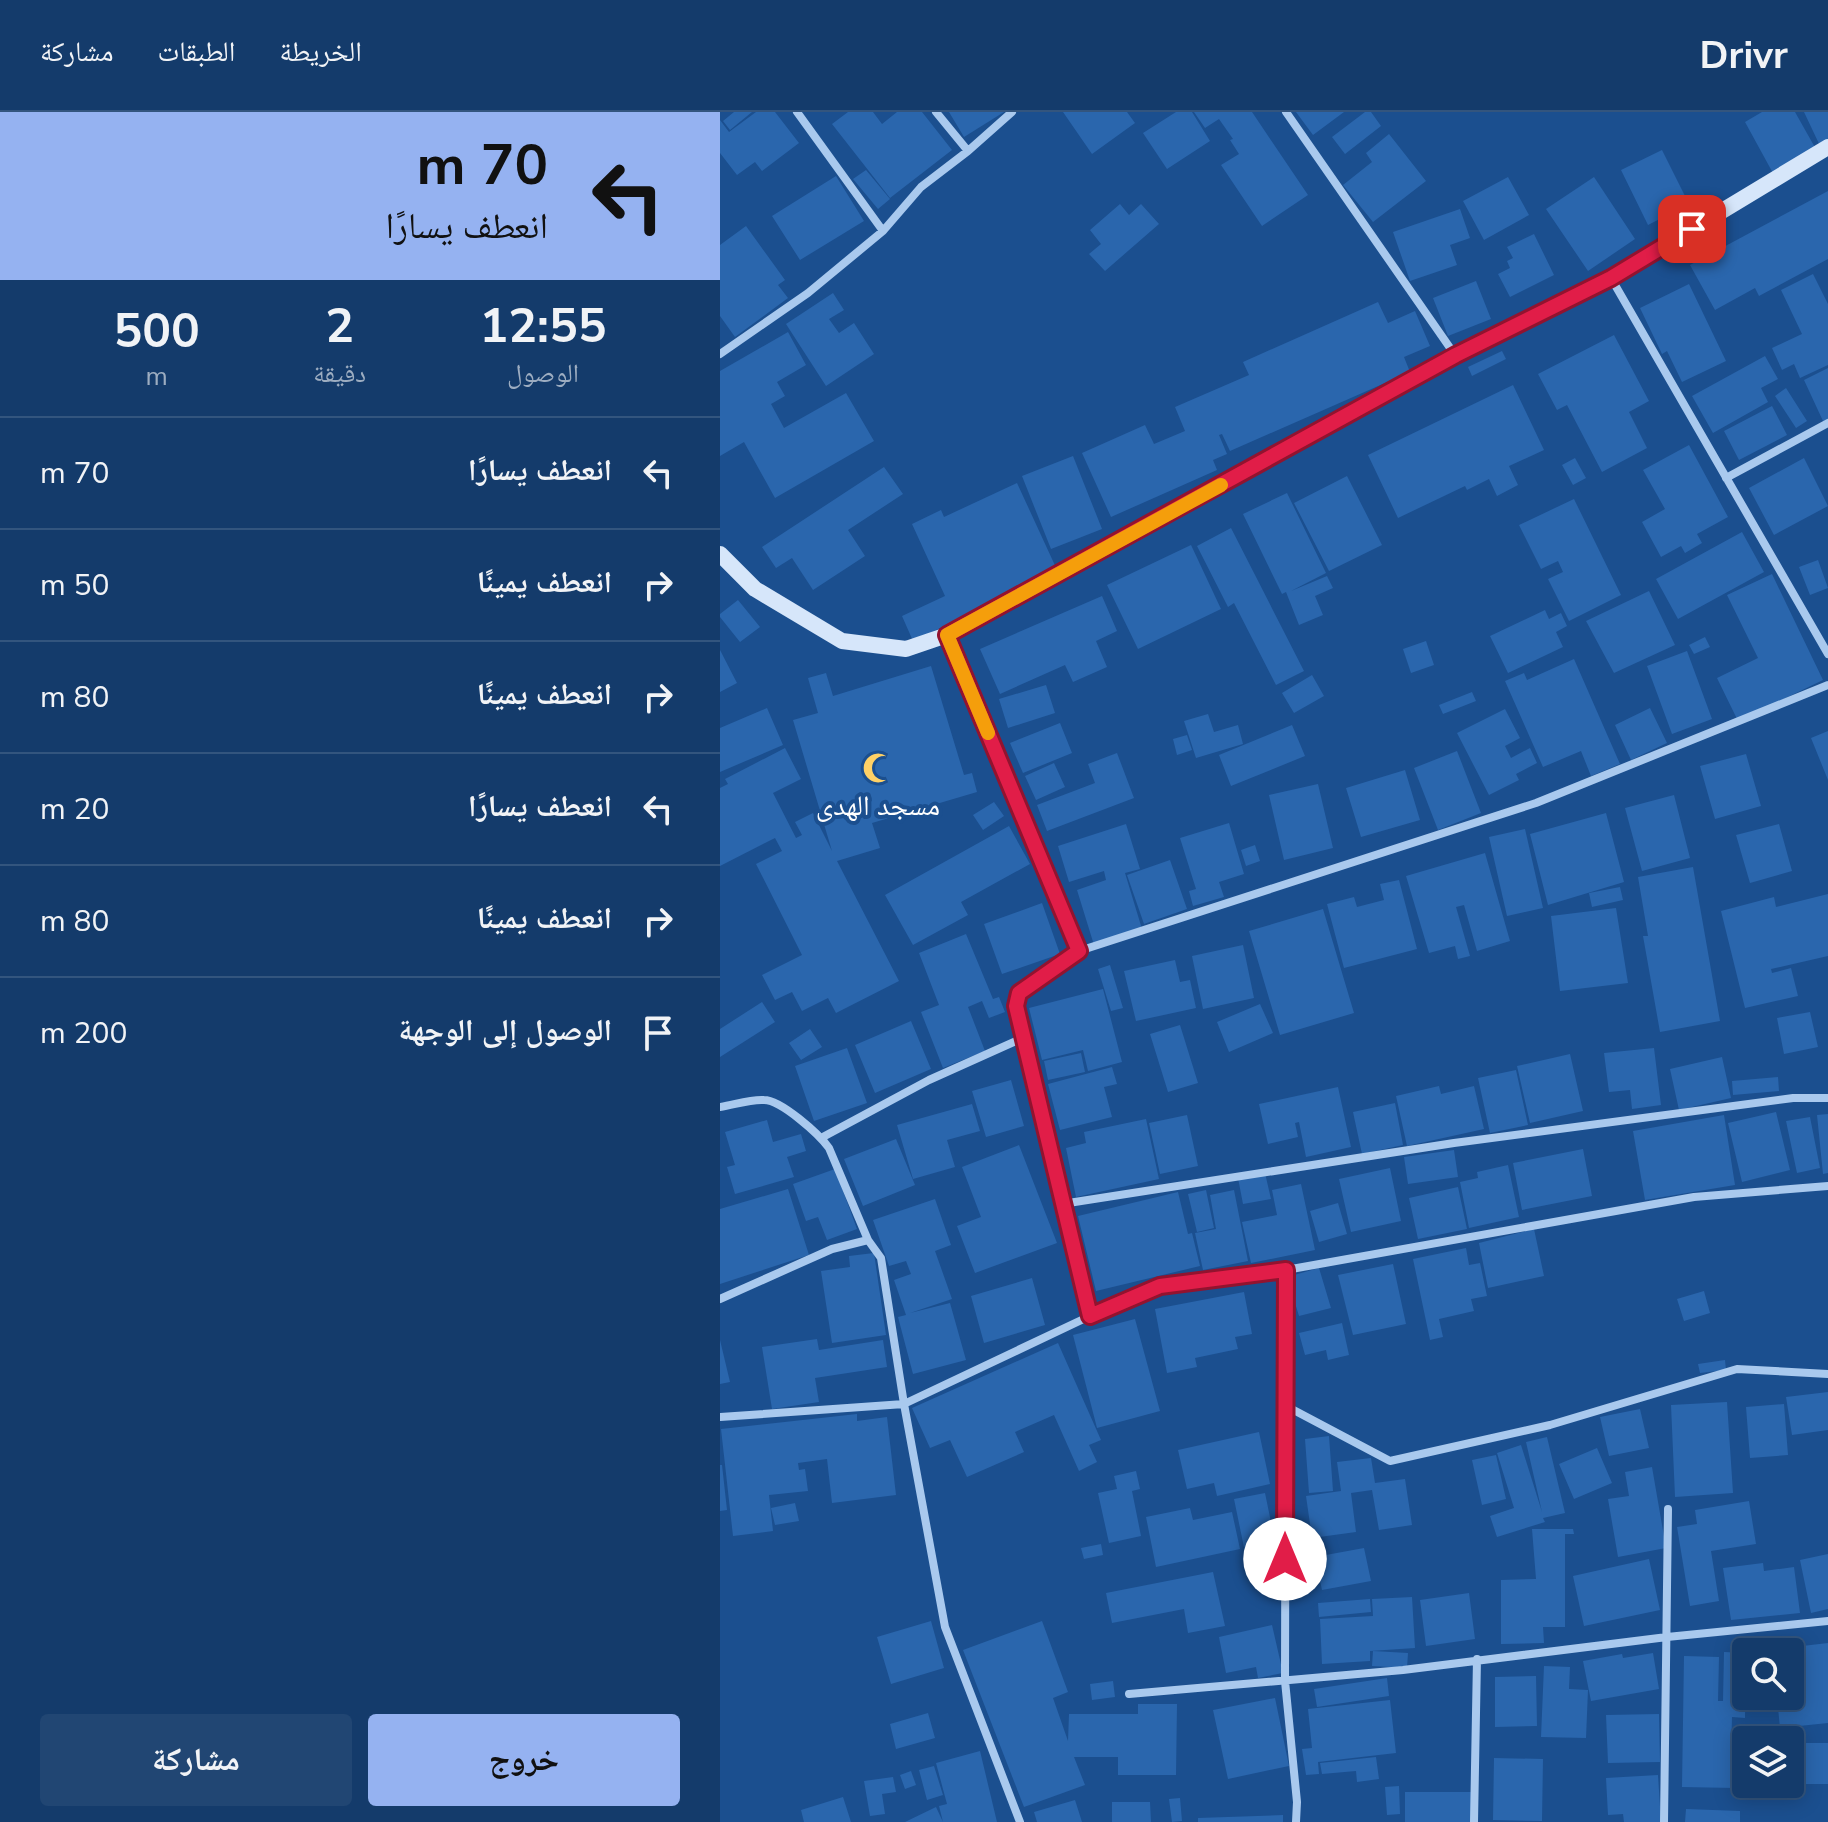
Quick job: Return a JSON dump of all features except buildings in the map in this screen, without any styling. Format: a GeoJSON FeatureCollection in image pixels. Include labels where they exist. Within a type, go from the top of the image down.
{"type":"FeatureCollection","features":[{"type":"Feature","properties":{"kind":"street"},"geometry":{"type":"LineString","coordinates":[[797,112],[883,231]]}},
{"type":"Feature","properties":{"kind":"street"},"geometry":{"type":"LineString","coordinates":[[936,112],[968,151]]}},
{"type":"Feature","properties":{"kind":"street"},"geometry":{"type":"LineString","coordinates":[[720,354],[808,293],[883,231],[921,187],[1012,112]]}},
{"type":"Feature","properties":{"kind":"street"},"geometry":{"type":"LineString","coordinates":[[1286,112],[1456,355]]}},
{"type":"Feature","properties":{"kind":"street"},"geometry":{"type":"LineString","coordinates":[[720,554],[755,589],[842,641],[906,649],[947,635],[1456,355],[1611,278],[1828,147]]}},
{"type":"Feature","properties":{"kind":"street"},"geometry":{"type":"LineString","coordinates":[[1611,278],[1828,654]]}},
{"type":"Feature","properties":{"kind":"street"},"geometry":{"type":"LineString","coordinates":[[1726,478],[1828,423]]}},
{"type":"Feature","properties":{"kind":"street"},"geometry":{"type":"LineString","coordinates":[[947,635],[1079,951]]}},
{"type":"Feature","properties":{"kind":"street"},"geometry":{"type":"LineString","coordinates":[[1090,1316],[1023,1038],[1016,1006],[1019,993],[1079,951],[1536,803],[1828,685]]}},
{"type":"Feature","properties":{"kind":"street"},"geometry":{"type":"LineString","coordinates":[[821,1138],[929,1080],[1023,1038]]}},
{"type":"Feature","properties":{"kind":"street"},"geometry":{"type":"LineString","coordinates":[[1062,1204],[1454,1143],[1793,1098],[1828,1098]]}},
{"type":"Feature","properties":{"kind":"street"},"geometry":{"type":"LineString","coordinates":[[720,1107],[762,1099],[774,1101],[821,1138],[829,1148],[868,1240],[881,1258],[945,1627],[1020,1822]]}},
{"type":"Feature","properties":{"kind":"street"},"geometry":{"type":"LineString","coordinates":[[720,1417],[904,1404],[1160,1286],[1286,1270],[1694,1197],[1828,1186]]}},
{"type":"Feature","properties":{"kind":"street"},"geometry":{"type":"LineString","coordinates":[[720,1299],[832,1249],[868,1240]]}},
{"type":"Feature","properties":{"kind":"street"},"geometry":{"type":"LineString","coordinates":[[1286,1270],[1285,1681],[1297,1802],[1296,1822]]}},
{"type":"Feature","properties":{"kind":"street"},"geometry":{"type":"LineString","coordinates":[[1286,1406],[1390,1461],[1550,1425],[1737,1369],[1828,1374]]}},
{"type":"Feature","properties":{"kind":"street"},"geometry":{"type":"LineString","coordinates":[[1664,1822],[1668,1509]]}},
{"type":"Feature","properties":{"kind":"street"},"geometry":{"type":"LineString","coordinates":[[1129,1694],[1403,1670],[1667,1637],[1828,1621]]}},
{"type":"Feature","properties":{"kind":"street"},"geometry":{"type":"LineString","coordinates":[[1474,1822],[1477,1659]]}},
{"type":"Feature","properties":{"kind":"slow traffic"},"geometry":{"type":"LineString","coordinates":[[988,733],[947,635],[1221,485]]}},
{"type":"Feature","properties":{"kind":"place","name":"مسجد الهدى"},"geometry":{"type":"Point","coordinates":[878,768]}},
{"type":"Feature","properties":{"kind":"route"},"geometry":{"type":"LineString","coordinates":[[1285,1559],[1286,1270],[1160,1286],[1090,1316],[1016,1006],[1019,993],[1079,951],[947,635],[1456,355],[1611,278],[1692,229]]}}]}
